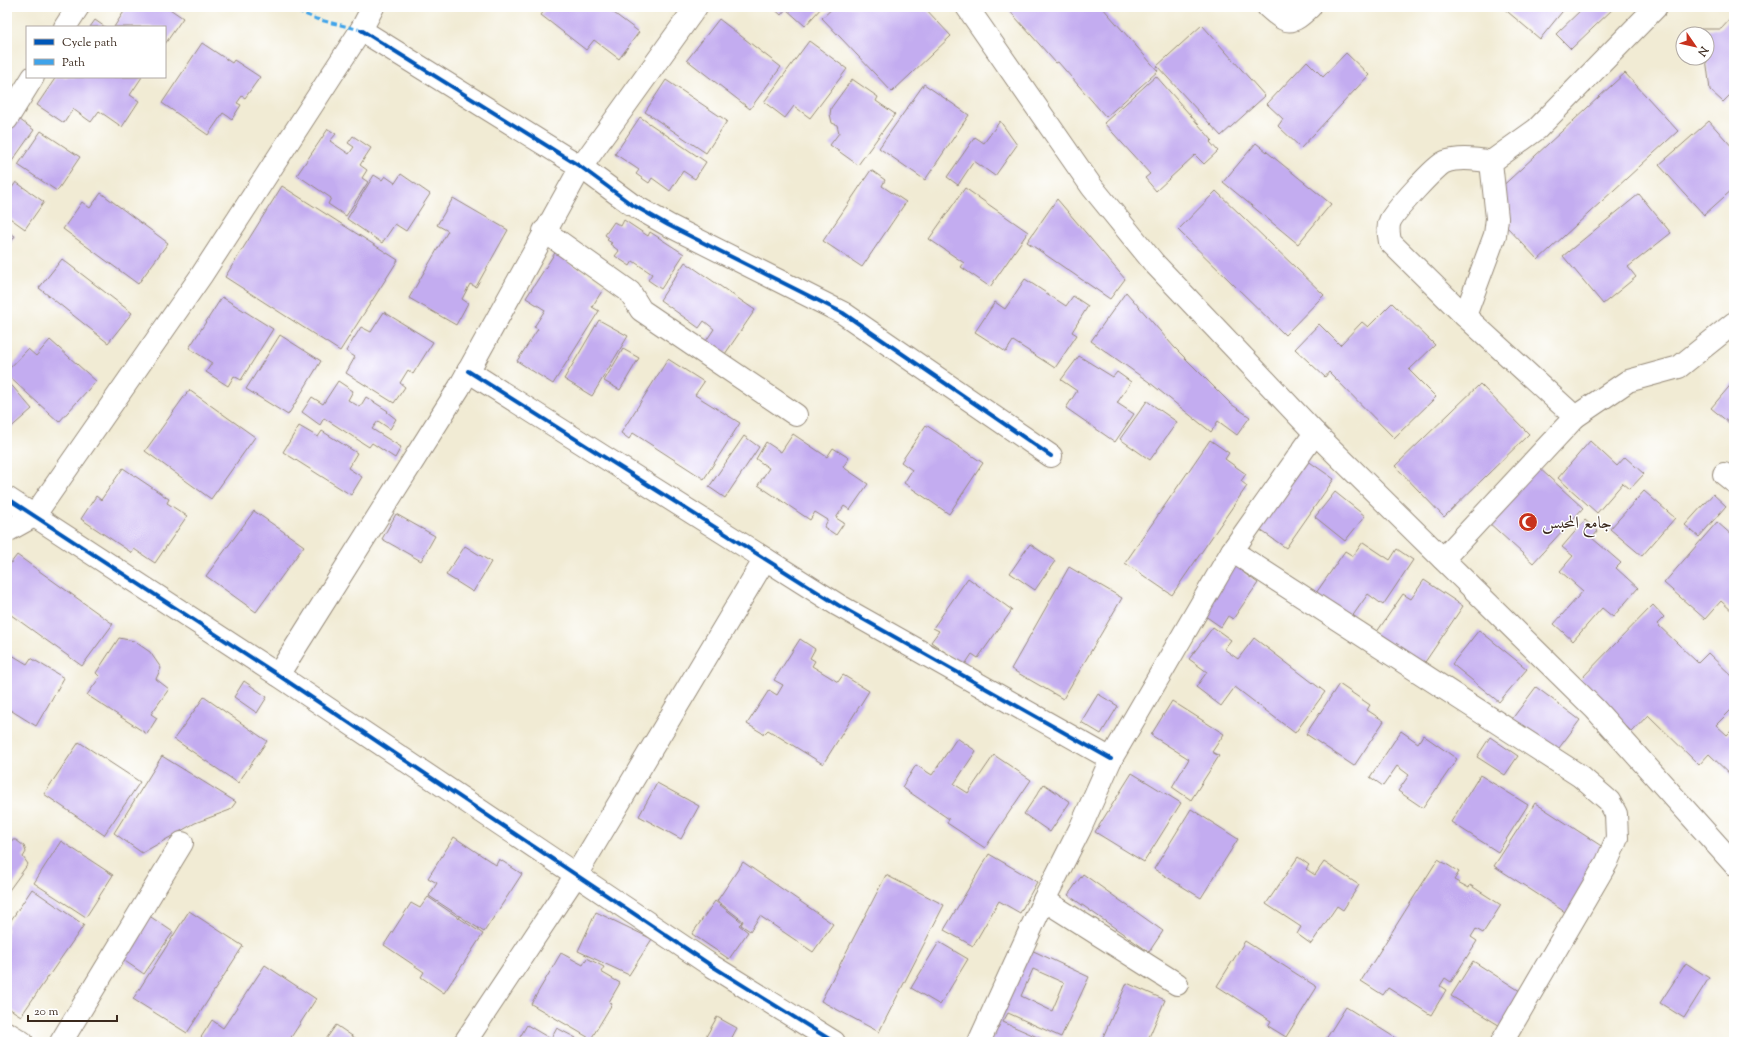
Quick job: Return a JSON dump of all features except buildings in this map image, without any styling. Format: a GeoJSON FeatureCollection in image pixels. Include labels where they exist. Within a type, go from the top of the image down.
{"type":"FeatureCollection","features":[{"type":"Feature","properties":{"kind":"street"},"geometry":{"type":"LineString","coordinates":[[66,26],[78,7]]}},
{"type":"Feature","properties":{"kind":"street"},"geometry":{"type":"LineString","coordinates":[[7,531],[34,516],[201,276],[361,30],[373,7]]}},
{"type":"Feature","properties":{"kind":"street"},"geometry":{"type":"LineString","coordinates":[[278,675],[459,388],[544,231],[581,167],[696,7]]}},
{"type":"Feature","properties":{"kind":"street"},"geometry":{"type":"LineString","coordinates":[[967,7],[1092,187],[1154,264],[1315,433],[1595,709],[1734,864]]}},
{"type":"Feature","properties":{"kind":"street"},"geometry":{"type":"LineString","coordinates":[[1268,7],[1279,17],[1287,21],[1297,20],[1310,7]]}},
{"type":"Feature","properties":{"kind":"street"},"geometry":{"type":"LineString","coordinates":[[1574,416],[1465,316],[1390,242],[1388,228],[1391,220],[1414,192],[1444,162],[1472,159],[1491,162],[1537,129],[1656,7]]}},
{"type":"Feature","properties":{"kind":"street"},"geometry":{"type":"LineString","coordinates":[[361,30],[581,167],[631,204],[662,222],[843,313],[1051,456]]}},
{"type":"Feature","properties":{"kind":"street"},"geometry":{"type":"LineString","coordinates":[[7,119],[32,78]]}},
{"type":"Feature","properties":{"kind":"street"},"geometry":{"type":"LineString","coordinates":[[1465,316],[1495,235],[1497,218],[1491,162]]}},
{"type":"Feature","properties":{"kind":"street"},"geometry":{"type":"LineString","coordinates":[[544,231],[630,292],[641,310],[796,415]]}},
{"type":"Feature","properties":{"kind":"street"},"geometry":{"type":"LineString","coordinates":[[1444,559],[1574,416],[1628,381],[1679,367],[1734,323]]}},
{"type":"Feature","properties":{"kind":"street"},"geometry":{"type":"LineString","coordinates":[[468,371],[838,605],[1111,759]]}},
{"type":"Feature","properties":{"kind":"street"},"geometry":{"type":"LineString","coordinates":[[979,1042],[1044,900],[1080,829],[1111,759],[1232,551],[1315,433]]}},
{"type":"Feature","properties":{"kind":"street"},"geometry":{"type":"LineString","coordinates":[[7,498],[278,675],[712,966],[834,1042]]}},
{"type":"Feature","properties":{"kind":"street"},"geometry":{"type":"LineString","coordinates":[[1232,551],[1580,776],[1609,801],[1616,814],[1617,838],[1607,862],[1502,1042]]}},
{"type":"Feature","properties":{"kind":"street"},"geometry":{"type":"LineString","coordinates":[[465,1042],[576,875],[765,559]]}},
{"type":"Feature","properties":{"kind":"street"},"geometry":{"type":"LineString","coordinates":[[61,1042],[182,843]]}},
{"type":"Feature","properties":{"kind":"street"},"geometry":{"type":"LineString","coordinates":[[1044,900],[1178,984]]}},
{"type":"Feature","properties":{"kind":"street"},"geometry":{"type":"LineString","coordinates":[[7,1033],[22,1042]]}},
{"type":"Feature","properties":{"kind":"marked path"},"geometry":{"type":"LineString","coordinates":[[289,7],[316,19],[361,30]]}},
{"type":"Feature","properties":{"kind":"cycle path"},"geometry":{"type":"LineString","coordinates":[[361,30],[581,167],[631,204],[668,225],[843,313],[1051,456]]}},
{"type":"Feature","properties":{"kind":"cycle path"},"geometry":{"type":"LineString","coordinates":[[468,371],[838,605],[1111,759]]}},
{"type":"Feature","properties":{"kind":"cycle path"},"geometry":{"type":"LineString","coordinates":[[7,498],[278,675],[712,966],[834,1042]]}},
{"type":"Feature","properties":{"kind":"place","name":"جامع المحبس"},"geometry":{"type":"Point","coordinates":[1528,522]}}]}
